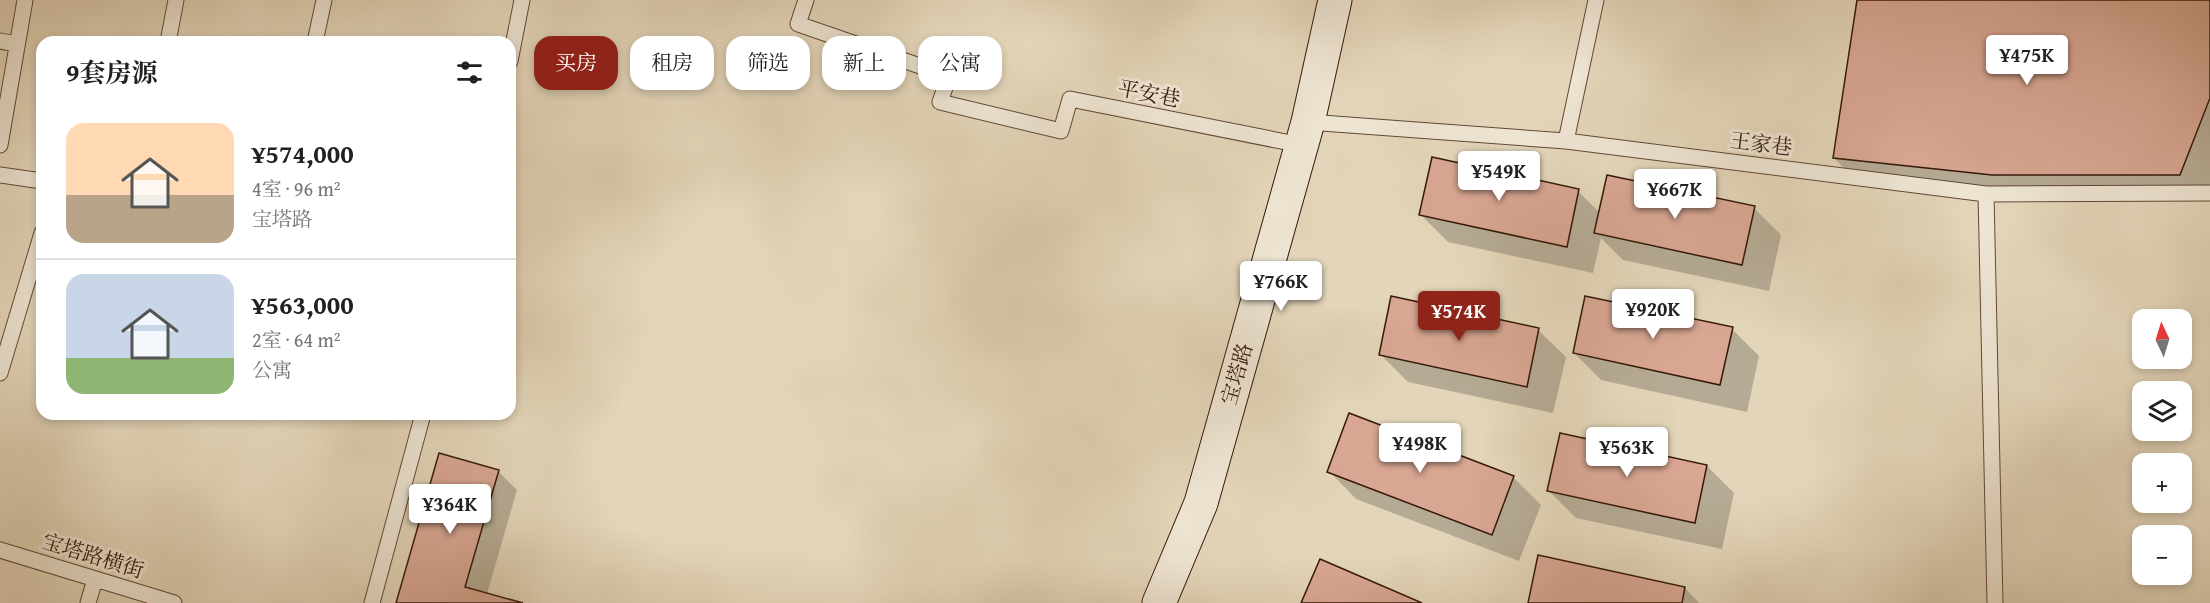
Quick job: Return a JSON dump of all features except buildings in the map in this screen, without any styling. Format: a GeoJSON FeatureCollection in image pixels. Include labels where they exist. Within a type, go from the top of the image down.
{"type":"FeatureCollection","features":[{"type":"Feature","properties":{"kind":"main road","name":"宝塔路"},"geometry":{"type":"LineString","coordinates":[[1159,603],[1201,503],[1304,133],[1335,0]]}},
{"type":"Feature","properties":{"kind":"lane"},"geometry":{"type":"LineString","coordinates":[[0,145],[25,0]]}},
{"type":"Feature","properties":{"kind":"lane"},"geometry":{"type":"LineString","coordinates":[[169,36],[176,0]]}},
{"type":"Feature","properties":{"kind":"lane"},"geometry":{"type":"LineString","coordinates":[[316,36],[324,0]]}},
{"type":"Feature","properties":{"kind":"lane"},"geometry":{"type":"LineString","coordinates":[[515,36],[522,0]]}},
{"type":"Feature","properties":{"kind":"lane","name":"平安巷"},"geometry":{"type":"LineString","coordinates":[[806,0],[798,24],[949,76],[940,102],[1061,131],[1070,99],[1304,133]]}},
{"type":"Feature","properties":{"kind":"lane"},"geometry":{"type":"LineString","coordinates":[[1566,141],[1596,0]]}},
{"type":"Feature","properties":{"kind":"lane"},"geometry":{"type":"LineString","coordinates":[[0,41],[17,44]]}},
{"type":"Feature","properties":{"kind":"lane","name":"王家巷"},"geometry":{"type":"LineString","coordinates":[[1304,133],[1566,141],[1986,194],[2210,193]]}},
{"type":"Feature","properties":{"kind":"lane"},"geometry":{"type":"LineString","coordinates":[[0,175],[36,180]]}},
{"type":"Feature","properties":{"kind":"lane"},"geometry":{"type":"LineString","coordinates":[[1986,194],[1995,603]]}},
{"type":"Feature","properties":{"kind":"lane"},"geometry":{"type":"LineString","coordinates":[[0,373],[36,253]]}},
{"type":"Feature","properties":{"kind":"lane"},"geometry":{"type":"LineString","coordinates":[[372,603],[421,420]]}},
{"type":"Feature","properties":{"kind":"lane","name":"宝塔路横街"},"geometry":{"type":"LineString","coordinates":[[0,550],[174,603]]}},
{"type":"Feature","properties":{"kind":"lane"},"geometry":{"type":"LineString","coordinates":[[88,603],[95,579]]}}]}
